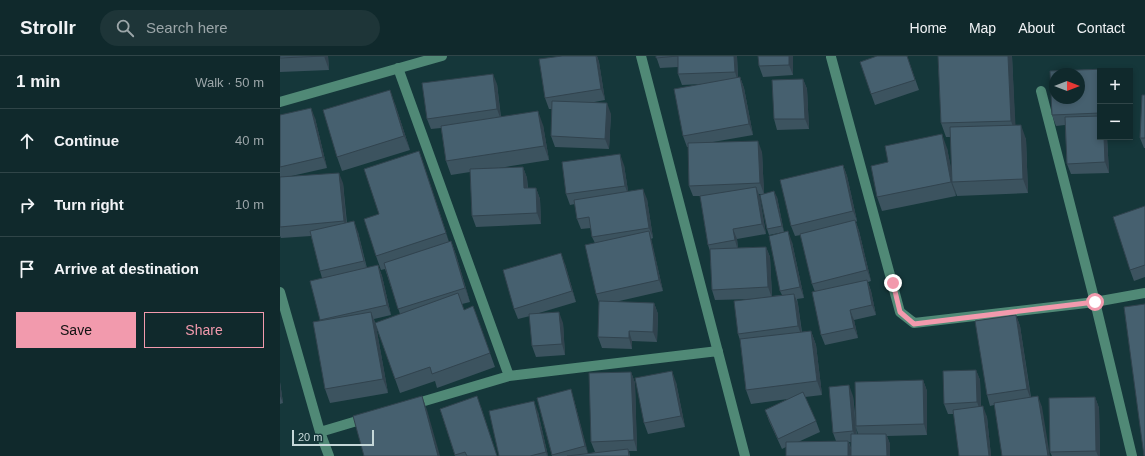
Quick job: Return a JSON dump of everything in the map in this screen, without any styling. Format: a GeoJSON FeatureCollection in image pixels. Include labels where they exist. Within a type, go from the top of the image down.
{"type":"FeatureCollection","features":[{"type":"Feature","properties":{"kind":"street"},"geometry":{"type":"LineString","coordinates":[[641,56],[745,456]]}},
{"type":"Feature","properties":{"kind":"street"},"geometry":{"type":"LineString","coordinates":[[280,102],[436,57]]}},
{"type":"Feature","properties":{"kind":"street"},"geometry":{"type":"LineString","coordinates":[[831,57],[900,312],[914,324],[1095,302],[1145,293]]}},
{"type":"Feature","properties":{"kind":"street"},"geometry":{"type":"LineString","coordinates":[[398,68],[509,376]]}},
{"type":"Feature","properties":{"kind":"street"},"geometry":{"type":"LineString","coordinates":[[1041,91],[1095,302],[1132,456]]}},
{"type":"Feature","properties":{"kind":"street"},"geometry":{"type":"LineString","coordinates":[[280,292],[320,432],[329,456]]}},
{"type":"Feature","properties":{"kind":"street"},"geometry":{"type":"LineString","coordinates":[[403,407],[509,376],[718,351]]}},
{"type":"Feature","properties":{"kind":"street"},"geometry":{"type":"LineString","coordinates":[[320,432],[373,416]]}},
{"type":"Feature","properties":{"kind":"building"},"geometry":{"type":"Polygon","coordinates":[[[280,56],[324,56],[280,58],[280,56]]]}},
{"type":"Feature","properties":{"kind":"building"},"geometry":{"type":"Polygon","coordinates":[[[562,56],[596,56],[601,89],[545,98],[539,59],[562,56]]]}},
{"type":"Feature","properties":{"kind":"building"},"geometry":{"type":"Polygon","coordinates":[[[656,56],[678,56],[656,58],[656,56]]]}},
{"type":"Feature","properties":{"kind":"building"},"geometry":{"type":"Polygon","coordinates":[[[678,56],[734,56],[735,72],[678,74],[678,56]]]}},
{"type":"Feature","properties":{"kind":"building"},"geometry":{"type":"Polygon","coordinates":[[[758,56],[789,56],[789,65],[759,66],[758,56]]]}},
{"type":"Feature","properties":{"kind":"building"},"geometry":{"type":"Polygon","coordinates":[[[877,56],[907,56],[915,80],[871,94],[860,62],[877,56]]]}},
{"type":"Feature","properties":{"kind":"building"},"geometry":{"type":"Polygon","coordinates":[[[938,56],[1008,56],[1011,121],[941,123],[938,56]]]}},
{"type":"Feature","properties":{"kind":"building"},"geometry":{"type":"Polygon","coordinates":[[[1097,69],[1097,113],[1052,115],[1052,104],[1085,104],[1085,70],[1097,69]]]}},
{"type":"Feature","properties":{"kind":"building"},"geometry":{"type":"Polygon","coordinates":[[[493,74],[497,109],[427,119],[422,83],[493,74]]]}},
{"type":"Feature","properties":{"kind":"building"},"geometry":{"type":"Polygon","coordinates":[[[740,77],[749,124],[683,136],[674,89],[740,77]]]}},
{"type":"Feature","properties":{"kind":"building"},"geometry":{"type":"Polygon","coordinates":[[[803,79],[805,119],[774,119],[772,80],[803,79]]]}},
{"type":"Feature","properties":{"kind":"building"},"geometry":{"type":"Polygon","coordinates":[[[390,90],[404,136],[337,157],[323,110],[390,90]]]}},
{"type":"Feature","properties":{"kind":"building"},"geometry":{"type":"Polygon","coordinates":[[[1142,95],[1145,95],[1145,138],[1140,138],[1142,95]]]}},
{"type":"Feature","properties":{"kind":"building"},"geometry":{"type":"Polygon","coordinates":[[[552,101],[607,103],[605,139],[551,136],[552,101]]]}},
{"type":"Feature","properties":{"kind":"building"},"geometry":{"type":"Polygon","coordinates":[[[311,108],[323,157],[280,167],[280,115],[311,108]]]}},
{"type":"Feature","properties":{"kind":"building"},"geometry":{"type":"Polygon","coordinates":[[[538,111],[544,146],[446,161],[441,126],[538,111]]]}},
{"type":"Feature","properties":{"kind":"building"},"geometry":{"type":"Polygon","coordinates":[[[1097,116],[1097,140],[1104,140],[1105,162],[1067,164],[1065,117],[1097,116]]]}},
{"type":"Feature","properties":{"kind":"building"},"geometry":{"type":"Polygon","coordinates":[[[1021,125],[1023,179],[952,182],[950,127],[1021,125]]]}},
{"type":"Feature","properties":{"kind":"building"},"geometry":{"type":"Polygon","coordinates":[[[942,134],[951,182],[877,197],[871,166],[888,162],[885,146],[942,134]]]}},
{"type":"Feature","properties":{"kind":"building"},"geometry":{"type":"Polygon","coordinates":[[[758,141],[760,183],[689,186],[688,143],[758,141]]]}},
{"type":"Feature","properties":{"kind":"building"},"geometry":{"type":"Polygon","coordinates":[[[419,151],[446,233],[376,256],[364,219],[379,214],[364,169],[419,151]]]}},
{"type":"Feature","properties":{"kind":"building"},"geometry":{"type":"Polygon","coordinates":[[[620,154],[625,186],[566,194],[562,162],[620,154]]]}},
{"type":"Feature","properties":{"kind":"building"},"geometry":{"type":"Polygon","coordinates":[[[843,165],[853,211],[791,226],[780,180],[843,165]]]}},
{"type":"Feature","properties":{"kind":"building"},"geometry":{"type":"Polygon","coordinates":[[[523,167],[524,188],[536,188],[537,213],[472,216],[470,169],[523,167]]]}},
{"type":"Feature","properties":{"kind":"building"},"geometry":{"type":"Polygon","coordinates":[[[339,173],[344,221],[280,227],[280,177],[339,173]]]}},
{"type":"Feature","properties":{"kind":"building"},"geometry":{"type":"Polygon","coordinates":[[[756,187],[762,224],[733,229],[735,240],[708,245],[700,196],[756,187]]]}},
{"type":"Feature","properties":{"kind":"building"},"geometry":{"type":"Polygon","coordinates":[[[643,189],[649,228],[592,237],[589,217],[577,219],[574,200],[643,189]]]}},
{"type":"Feature","properties":{"kind":"building"},"geometry":{"type":"Polygon","coordinates":[[[774,191],[782,226],[767,229],[760,195],[774,191]]]}},
{"type":"Feature","properties":{"kind":"building"},"geometry":{"type":"Polygon","coordinates":[[[1145,206],[1145,265],[1130,270],[1113,217],[1145,206]]]}},
{"type":"Feature","properties":{"kind":"building"},"geometry":{"type":"Polygon","coordinates":[[[855,220],[867,270],[812,284],[800,234],[855,220]]]}},
{"type":"Feature","properties":{"kind":"building"},"geometry":{"type":"Polygon","coordinates":[[[354,221],[364,261],[320,271],[310,231],[354,221]]]}},
{"type":"Feature","properties":{"kind":"building"},"geometry":{"type":"Polygon","coordinates":[[[649,231],[659,280],[596,294],[585,245],[649,231]]]}},
{"type":"Feature","properties":{"kind":"building"},"geometry":{"type":"Polygon","coordinates":[[[788,231],[800,287],[780,291],[769,236],[788,231]]]}},
{"type":"Feature","properties":{"kind":"building"},"geometry":{"type":"Polygon","coordinates":[[[451,241],[465,288],[398,309],[384,263],[451,241]]]}},
{"type":"Feature","properties":{"kind":"building"},"geometry":{"type":"Polygon","coordinates":[[[766,247],[768,287],[712,290],[710,249],[766,247]]]}},
{"type":"Feature","properties":{"kind":"building"},"geometry":{"type":"Polygon","coordinates":[[[561,253],[572,291],[514,309],[503,270],[561,253]]]}},
{"type":"Feature","properties":{"kind":"building"},"geometry":{"type":"Polygon","coordinates":[[[378,265],[387,305],[320,320],[310,281],[378,265]]]}},
{"type":"Feature","properties":{"kind":"building"},"geometry":{"type":"Polygon","coordinates":[[[867,280],[872,305],[850,310],[854,328],[821,335],[812,292],[867,280]]]}},
{"type":"Feature","properties":{"kind":"building"},"geometry":{"type":"Polygon","coordinates":[[[458,293],[464,310],[473,306],[490,353],[432,374],[430,367],[395,379],[375,323],[458,293]]]}},
{"type":"Feature","properties":{"kind":"building"},"geometry":{"type":"Polygon","coordinates":[[[794,294],[798,326],[738,334],[734,301],[794,294]]]}},
{"type":"Feature","properties":{"kind":"building"},"geometry":{"type":"Polygon","coordinates":[[[599,301],[654,303],[653,332],[629,331],[629,338],[598,337],[599,301]]]}},
{"type":"Feature","properties":{"kind":"building"},"geometry":{"type":"Polygon","coordinates":[[[1145,304],[1145,456],[1144,456],[1124,307],[1145,304]]]}},
{"type":"Feature","properties":{"kind":"building"},"geometry":{"type":"Polygon","coordinates":[[[371,312],[383,379],[325,389],[313,322],[371,312]]]}},
{"type":"Feature","properties":{"kind":"building"},"geometry":{"type":"Polygon","coordinates":[[[559,312],[562,344],[532,346],[529,314],[559,312]]]}},
{"type":"Feature","properties":{"kind":"building"},"geometry":{"type":"Polygon","coordinates":[[[1016,315],[1027,389],[987,395],[975,321],[1016,315]]]}},
{"type":"Feature","properties":{"kind":"building"},"geometry":{"type":"Polygon","coordinates":[[[811,331],[817,381],[746,390],[740,339],[811,331]]]}},
{"type":"Feature","properties":{"kind":"building"},"geometry":{"type":"Polygon","coordinates":[[[976,370],[977,402],[944,404],[943,371],[976,370]]]}},
{"type":"Feature","properties":{"kind":"building"},"geometry":{"type":"Polygon","coordinates":[[[672,371],[681,416],[644,423],[635,378],[672,371]]]}},
{"type":"Feature","properties":{"kind":"building"},"geometry":{"type":"Polygon","coordinates":[[[631,372],[634,440],[591,442],[589,373],[631,372]]]}},
{"type":"Feature","properties":{"kind":"building"},"geometry":{"type":"Polygon","coordinates":[[[923,380],[924,424],[856,426],[855,382],[923,380]]]}},
{"type":"Feature","properties":{"kind":"building"},"geometry":{"type":"Polygon","coordinates":[[[849,385],[853,431],[833,433],[829,387],[849,385]]]}},
{"type":"Feature","properties":{"kind":"building"},"geometry":{"type":"Polygon","coordinates":[[[571,389],[585,446],[552,455],[537,398],[571,389]]]}},
{"type":"Feature","properties":{"kind":"building"},"geometry":{"type":"Polygon","coordinates":[[[803,392],[816,421],[778,439],[765,410],[803,392]]]}},
{"type":"Feature","properties":{"kind":"building"},"geometry":{"type":"Polygon","coordinates":[[[422,396],[438,456],[364,456],[353,416],[422,396]]]}},
{"type":"Feature","properties":{"kind":"building"},"geometry":{"type":"Polygon","coordinates":[[[477,396],[497,456],[467,456],[465,452],[455,455],[440,409],[477,396]]]}},
{"type":"Feature","properties":{"kind":"building"},"geometry":{"type":"Polygon","coordinates":[[[1038,396],[1048,456],[1002,456],[994,403],[1038,396]]]}},
{"type":"Feature","properties":{"kind":"building"},"geometry":{"type":"Polygon","coordinates":[[[1095,397],[1096,451],[1050,452],[1049,398],[1095,397]]]}},
{"type":"Feature","properties":{"kind":"building"},"geometry":{"type":"Polygon","coordinates":[[[534,401],[546,452],[530,456],[499,456],[489,411],[534,401]]]}},
{"type":"Feature","properties":{"kind":"building"},"geometry":{"type":"Polygon","coordinates":[[[983,406],[989,456],[959,456],[953,410],[983,406]]]}},
{"type":"Feature","properties":{"kind":"building"},"geometry":{"type":"Polygon","coordinates":[[[851,434],[886,434],[887,456],[851,456],[851,434]]]}},
{"type":"Feature","properties":{"kind":"building"},"geometry":{"type":"Polygon","coordinates":[[[848,441],[848,456],[786,456],[786,442],[848,441]]]}},
{"type":"Feature","properties":{"kind":"building"},"geometry":{"type":"Polygon","coordinates":[[[628,449],[629,456],[567,456],[628,449]]]}},
{"type":"Feature","properties":{"kind":"route"},"geometry":{"type":"LineString","coordinates":[[893,283],[900,312],[914,324],[1095,302]]}}]}
